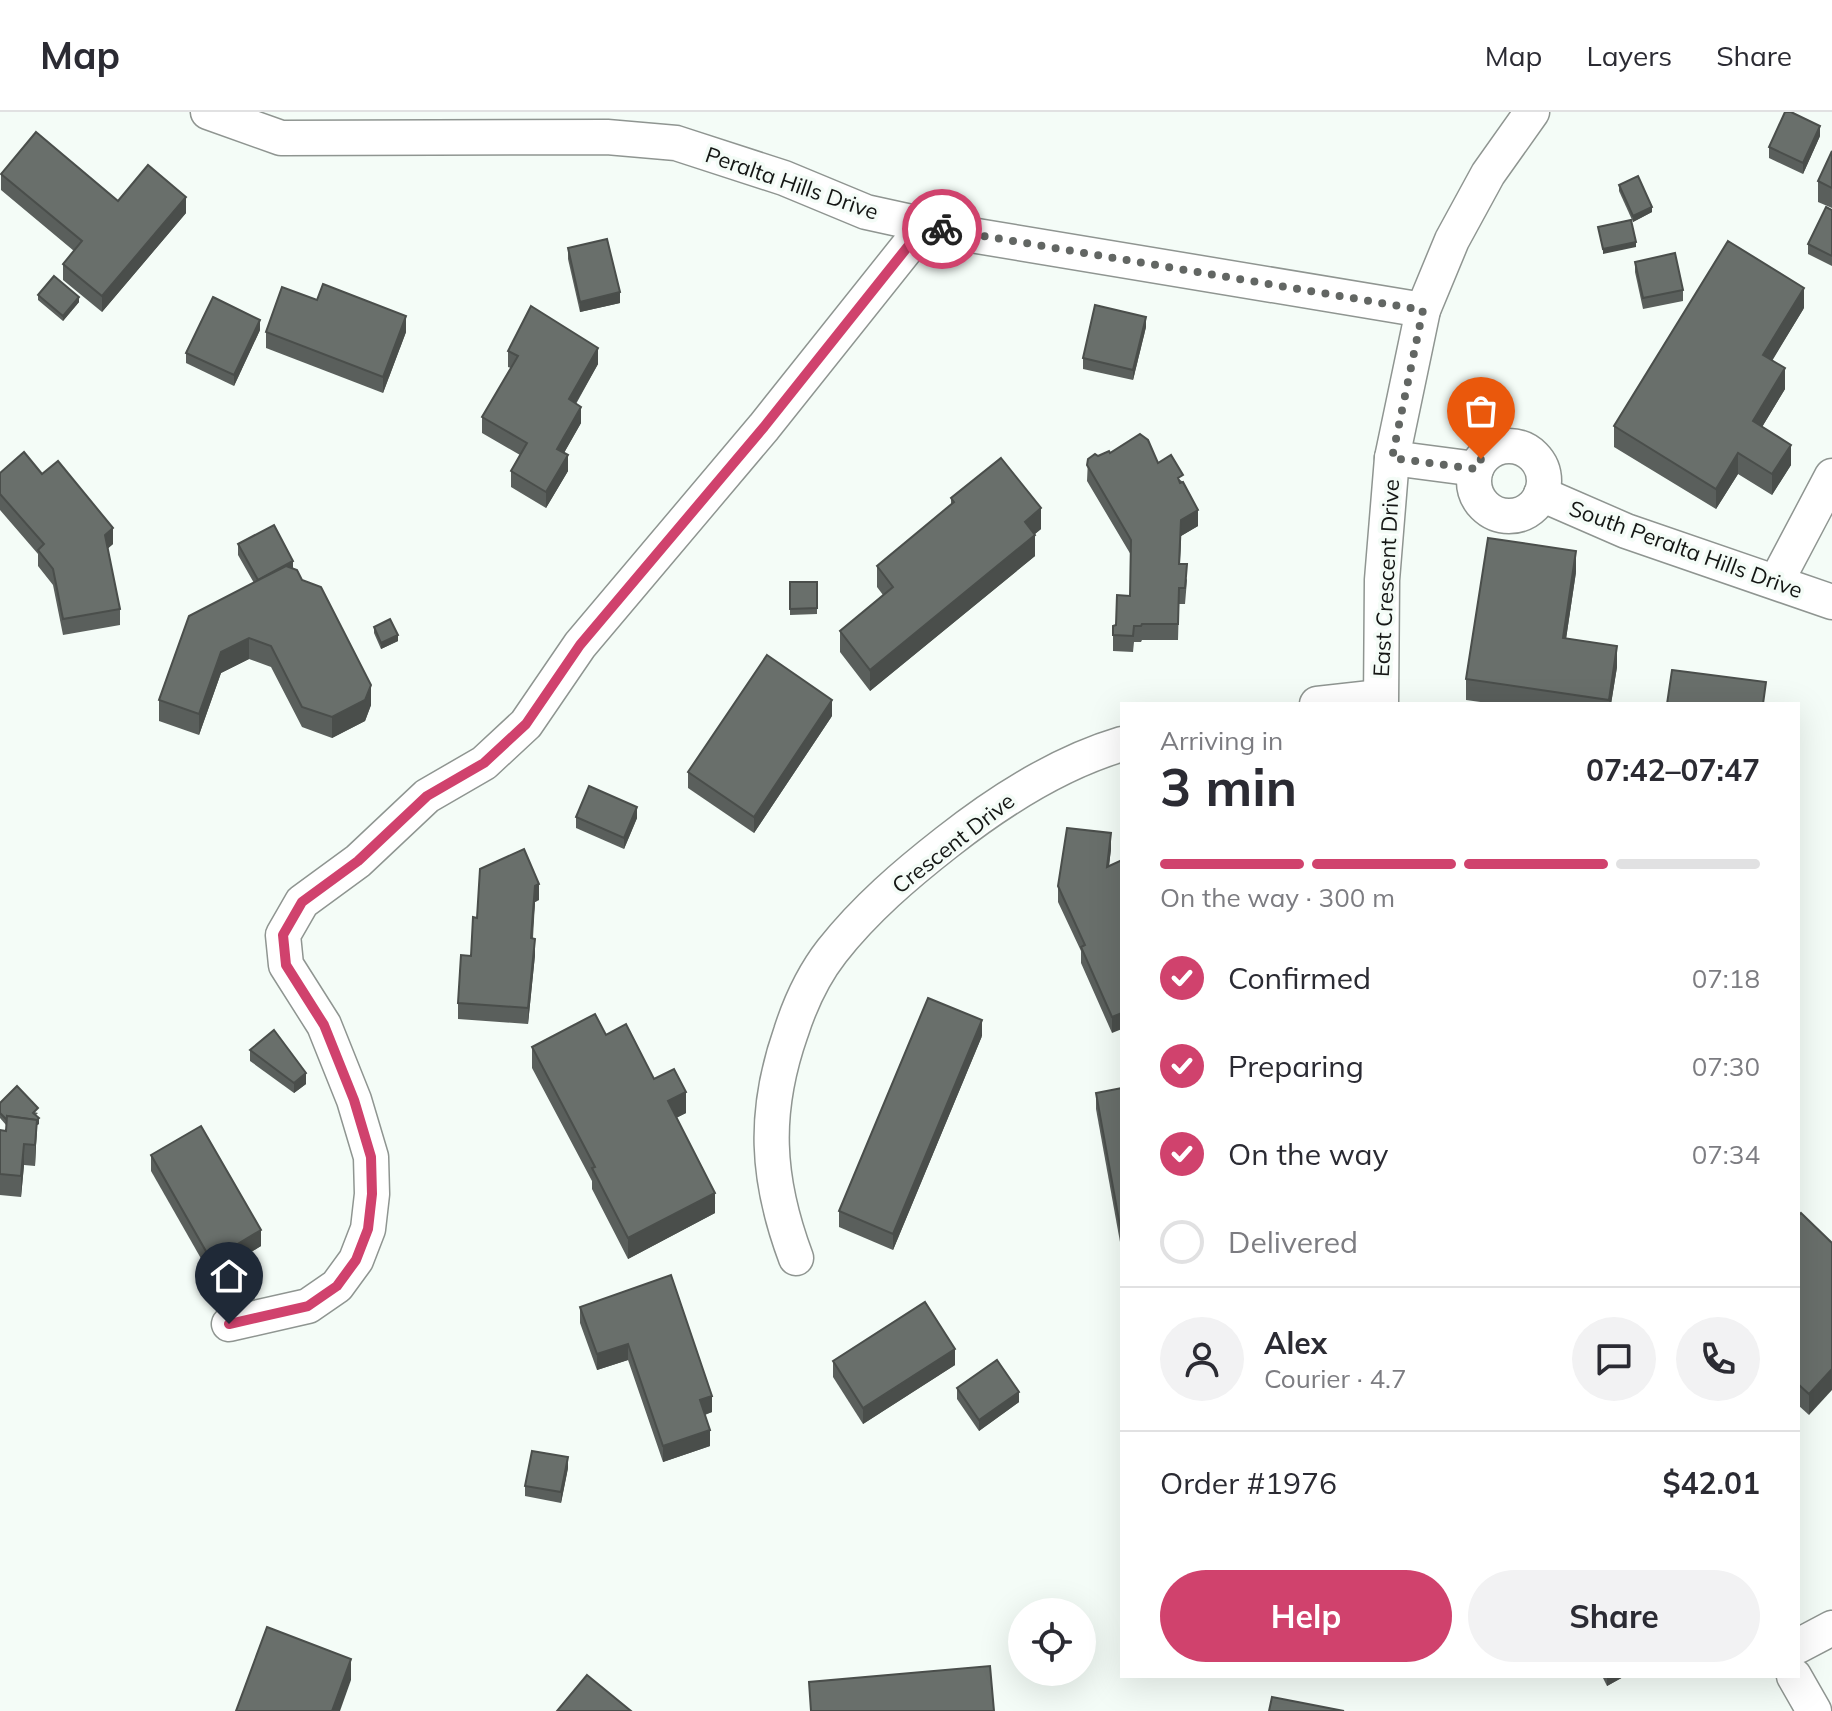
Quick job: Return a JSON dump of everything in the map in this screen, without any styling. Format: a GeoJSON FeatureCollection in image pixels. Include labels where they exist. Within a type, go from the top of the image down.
{"type":"FeatureCollection","features":[{"type":"Feature","properties":{"kind":"street","name":"Peralta Hills Drive"},"geometry":{"type":"LineString","coordinates":[[208,112],[281,138],[467,124],[676,143],[784,178],[866,212],[971,235],[1423,310]]}},
{"type":"Feature","properties":{"kind":"street","name":"East Crescent Drive"},"geometry":{"type":"LineString","coordinates":[[1381,701],[1382,580],[1392,458],[1423,310],[1452,240],[1488,174],[1532,112]]}},
{"type":"Feature","properties":{"kind":"street"},"geometry":{"type":"LineString","coordinates":[[229,1324],[308,1306],[337,1286],[356,1260],[368,1229],[372,1194],[371,1157],[354,1100],[324,1025],[286,965],[283,935],[302,902],[358,861],[427,796],[484,763],[526,724],[580,645],[764,427],[925,225]]}},
{"type":"Feature","properties":{"kind":"street","name":"South Peralta Hills Drive"},"geometry":{"type":"LineString","coordinates":[[1499,447],[1521,448],[1538,462],[1543,472],[1541,494],[1525,512],[1514,516],[1502,515],[1482,503],[1474,481],[1476,469],[1489,452],[1499,447]]}},
{"type":"Feature","properties":{"kind":"street"},"geometry":{"type":"LineString","coordinates":[[1392,458],[1476,469]]}},
{"type":"Feature","properties":{"kind":"street"},"geometry":{"type":"LineString","coordinates":[[1776,582],[1832,476]]}},
{"type":"Feature","properties":{"kind":"street","name":"South Peralta Hills Drive"},"geometry":{"type":"LineString","coordinates":[[1541,494],[1626,531],[1832,602]]}},
{"type":"Feature","properties":{"kind":"street"},"geometry":{"type":"LineString","coordinates":[[1360,702],[1381,701]]}},
{"type":"Feature","properties":{"kind":"street","name":"Crescent Drive"},"geometry":{"type":"LineString","coordinates":[[796,1258],[777,1198],[771,1157],[771,1112],[779,1065],[800,1004],[831,952],[907,873],[965,828],[1060,769],[1120,745]]}},
{"type":"Feature","properties":{"kind":"street"},"geometry":{"type":"LineString","coordinates":[[1800,1645],[1832,1628]]}},
{"type":"Feature","properties":{"kind":"building"},"geometry":{"type":"Polygon","coordinates":[[[1785,112],[1820,126],[1803,163],[1769,147],[1785,112]]]}},
{"type":"Feature","properties":{"kind":"building"},"geometry":{"type":"Polygon","coordinates":[[[36,132],[118,201],[148,165],[186,197],[102,296],[63,264],[82,241],[1,174],[36,132]]]}},
{"type":"Feature","properties":{"kind":"building"},"geometry":{"type":"Polygon","coordinates":[[[1832,151],[1832,188],[1818,181],[1832,151]]]}},
{"type":"Feature","properties":{"kind":"building"},"geometry":{"type":"Polygon","coordinates":[[[1638,176],[1652,207],[1633,216],[1619,185],[1638,176]]]}},
{"type":"Feature","properties":{"kind":"building"},"geometry":{"type":"Polygon","coordinates":[[[1826,207],[1832,210],[1832,256],[1808,244],[1826,207]]]}},
{"type":"Feature","properties":{"kind":"building"},"geometry":{"type":"Polygon","coordinates":[[[1631,220],[1636,242],[1603,249],[1598,227],[1631,220]]]}},
{"type":"Feature","properties":{"kind":"building"},"geometry":{"type":"Polygon","coordinates":[[[607,239],[620,292],[580,302],[568,248],[607,239]]]}},
{"type":"Feature","properties":{"kind":"building"},"geometry":{"type":"Polygon","coordinates":[[[1728,241],[1804,288],[1763,355],[1785,368],[1753,421],[1791,445],[1772,474],[1738,453],[1716,489],[1614,426],[1728,241]]]}},
{"type":"Feature","properties":{"kind":"building"},"geometry":{"type":"Polygon","coordinates":[[[1675,253],[1683,290],[1643,298],[1635,262],[1675,253]]]}},
{"type":"Feature","properties":{"kind":"building"},"geometry":{"type":"Polygon","coordinates":[[[54,276],[79,297],[63,316],[38,295],[54,276]]]}},
{"type":"Feature","properties":{"kind":"building"},"geometry":{"type":"Polygon","coordinates":[[[323,284],[406,316],[383,377],[266,332],[282,287],[317,300],[323,284]]]}},
{"type":"Feature","properties":{"kind":"building"},"geometry":{"type":"Polygon","coordinates":[[[213,297],[260,320],[234,375],[186,353],[213,297]]]}},
{"type":"Feature","properties":{"kind":"building"},"geometry":{"type":"Polygon","coordinates":[[[1095,305],[1146,317],[1133,370],[1083,358],[1095,305]]]}},
{"type":"Feature","properties":{"kind":"building"},"geometry":{"type":"Polygon","coordinates":[[[531,306],[598,348],[569,399],[581,407],[557,449],[568,455],[546,492],[511,471],[527,443],[482,417],[518,356],[508,351],[531,306]]]}},
{"type":"Feature","properties":{"kind":"building"},"geometry":{"type":"Polygon","coordinates":[[[1140,434],[1148,440],[1158,463],[1171,455],[1183,475],[1178,478],[1180,483],[1183,482],[1198,510],[1181,520],[1179,564],[1187,564],[1185,588],[1179,588],[1178,624],[1142,624],[1134,626],[1133,636],[1113,635],[1117,595],[1130,596],[1131,540],[1087,465],[1088,459],[1095,454],[1110,453],[1140,434]]]}},
{"type":"Feature","properties":{"kind":"building"},"geometry":{"type":"Polygon","coordinates":[[[24,452],[42,474],[58,461],[113,528],[105,535],[120,609],[63,619],[53,569],[38,550],[44,544],[0,494],[0,473],[24,452]]]}},
{"type":"Feature","properties":{"kind":"building"},"geometry":{"type":"Polygon","coordinates":[[[1001,458],[1041,508],[1025,522],[1035,535],[870,670],[840,631],[893,587],[877,566],[954,502],[951,498],[1001,458]]]}},
{"type":"Feature","properties":{"kind":"building"},"geometry":{"type":"Polygon","coordinates":[[[274,525],[293,561],[258,580],[238,544],[274,525]]]}},
{"type":"Feature","properties":{"kind":"building"},"geometry":{"type":"Polygon","coordinates":[[[1488,538],[1576,551],[1563,638],[1617,646],[1609,700],[1466,679],[1488,538]]]}},
{"type":"Feature","properties":{"kind":"building"},"geometry":{"type":"Polygon","coordinates":[[[286,566],[297,570],[302,580],[321,587],[371,685],[365,700],[332,717],[302,707],[271,646],[249,638],[221,652],[199,714],[159,700],[189,616],[286,566]]]}},
{"type":"Feature","properties":{"kind":"building"},"geometry":{"type":"Polygon","coordinates":[[[790,582],[817,582],[817,608],[790,609],[790,582]]]}},
{"type":"Feature","properties":{"kind":"building"},"geometry":{"type":"Polygon","coordinates":[[[390,619],[398,635],[381,643],[374,627],[390,619]]]}},
{"type":"Feature","properties":{"kind":"building"},"geometry":{"type":"Polygon","coordinates":[[[767,655],[832,700],[754,817],[688,772],[767,655]]]}},
{"type":"Feature","properties":{"kind":"building"},"geometry":{"type":"Polygon","coordinates":[[[1672,670],[1766,682],[1763,702],[1667,702],[1672,670]]]}},
{"type":"Feature","properties":{"kind":"building"},"geometry":{"type":"Polygon","coordinates":[[[589,786],[637,807],[624,838],[576,817],[589,786]]]}},
{"type":"Feature","properties":{"kind":"building"},"geometry":{"type":"Polygon","coordinates":[[[1067,828],[1111,833],[1107,867],[1120,861],[1120,1014],[1112,1017],[1081,947],[1085,945],[1058,886],[1067,828]]]}},
{"type":"Feature","properties":{"kind":"building"},"geometry":{"type":"Polygon","coordinates":[[[524,849],[539,884],[535,886],[531,938],[535,939],[528,1008],[458,1003],[461,955],[471,956],[480,869],[524,849]]]}},
{"type":"Feature","properties":{"kind":"building"},"geometry":{"type":"Polygon","coordinates":[[[928,998],[982,1020],[893,1234],[839,1211],[928,998]]]}},
{"type":"Feature","properties":{"kind":"building"},"geometry":{"type":"Polygon","coordinates":[[[595,1014],[606,1035],[626,1024],[654,1079],[674,1069],[686,1092],[668,1101],[715,1193],[628,1238],[532,1047],[595,1014]]]}},
{"type":"Feature","properties":{"kind":"building"},"geometry":{"type":"Polygon","coordinates":[[[274,1030],[306,1073],[294,1083],[250,1050],[274,1030]]]}},
{"type":"Feature","properties":{"kind":"building"},"geometry":{"type":"Polygon","coordinates":[[[17,1086],[38,1108],[33,1113],[39,1118],[37,1120],[7,1116],[7,1120],[0,1113],[0,1103],[17,1086]]]}},
{"type":"Feature","properties":{"kind":"building"},"geometry":{"type":"Polygon","coordinates":[[[1120,1088],[1120,1226],[1096,1093],[1120,1088]]]}},
{"type":"Feature","properties":{"kind":"building"},"geometry":{"type":"Polygon","coordinates":[[[7,1116],[37,1120],[35,1145],[24,1144],[21,1176],[0,1174],[0,1130],[6,1131],[7,1116]]]}},
{"type":"Feature","properties":{"kind":"building"},"geometry":{"type":"Polygon","coordinates":[[[201,1126],[261,1230],[211,1260],[151,1155],[201,1126]]]}},
{"type":"Feature","properties":{"kind":"building"},"geometry":{"type":"Polygon","coordinates":[[[1800,1214],[1832,1243],[1832,1369],[1809,1394],[1800,1386],[1800,1214]]]}},
{"type":"Feature","properties":{"kind":"building"},"geometry":{"type":"Polygon","coordinates":[[[671,1275],[712,1396],[700,1400],[710,1430],[663,1446],[628,1344],[597,1354],[580,1307],[671,1275]]]}},
{"type":"Feature","properties":{"kind":"building"},"geometry":{"type":"Polygon","coordinates":[[[925,1302],[955,1349],[863,1408],[833,1361],[925,1302]]]}},
{"type":"Feature","properties":{"kind":"building"},"geometry":{"type":"Polygon","coordinates":[[[997,1360],[1019,1392],[979,1420],[957,1388],[997,1360]]]}},
{"type":"Feature","properties":{"kind":"building"},"geometry":{"type":"Polygon","coordinates":[[[532,1451],[568,1457],[561,1492],[525,1486],[532,1451]]]}},
{"type":"Feature","properties":{"kind":"building"},"geometry":{"type":"Polygon","coordinates":[[[267,1627],[351,1659],[332,1711],[236,1711],[267,1627]]]}},
{"type":"Feature","properties":{"kind":"building"},"geometry":{"type":"Polygon","coordinates":[[[990,1666],[994,1711],[811,1711],[809,1682],[990,1666]]]}},
{"type":"Feature","properties":{"kind":"building"},"geometry":{"type":"Polygon","coordinates":[[[587,1675],[631,1711],[557,1711],[587,1675]]]}},
{"type":"Feature","properties":{"kind":"building"},"geometry":{"type":"Polygon","coordinates":[[[1272,1697],[1344,1711],[1269,1711],[1272,1697]]]}},
{"type":"Feature","properties":{"kind":"way so far"},"geometry":{"type":"LineString","coordinates":[[942,229],[1423,310],[1392,458],[1476,469],[1481,459]]}},
{"type":"Feature","properties":{"kind":"route"},"geometry":{"type":"LineString","coordinates":[[229,1324],[308,1306],[337,1286],[356,1260],[368,1229],[372,1194],[371,1157],[354,1100],[324,1025],[286,965],[283,935],[302,902],[358,861],[427,796],[484,763],[526,724],[580,645],[764,427],[925,225],[942,229]]}}]}
